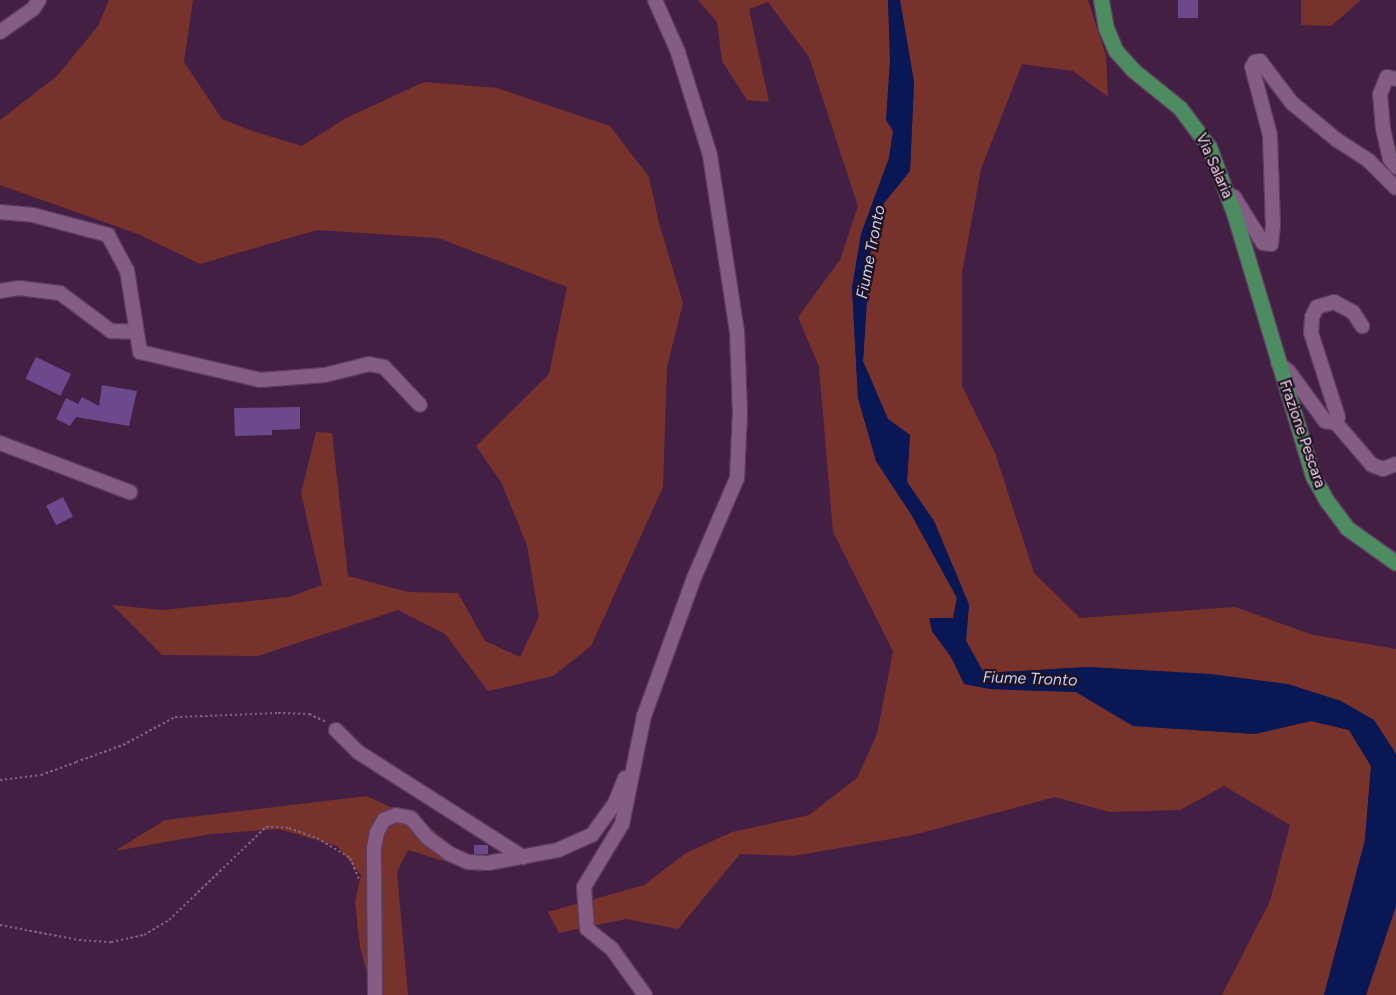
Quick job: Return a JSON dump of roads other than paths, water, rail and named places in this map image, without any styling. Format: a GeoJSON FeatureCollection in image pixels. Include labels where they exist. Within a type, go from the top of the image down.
{"type":"FeatureCollection","features":[{"type":"Feature","properties":{"kind":"main road","name":"Via Salaria"},"geometry":{"type":"LineString","coordinates":[[1101,0],[1106,28],[1116,51],[1132,70],[1180,108],[1197,128],[1209,147],[1227,194],[1278,363]]}},
{"type":"Feature","properties":{"kind":"main road","name":"Frazione Pescara"},"geometry":{"type":"LineString","coordinates":[[1278,363],[1313,476],[1326,501],[1347,528],[1396,563]]}},
{"type":"Feature","properties":{"kind":"street"},"geometry":{"type":"LineString","coordinates":[[0,32],[33,9],[39,0]]}},
{"type":"Feature","properties":{"kind":"street"},"geometry":{"type":"LineString","coordinates":[[644,995],[612,949],[587,929],[584,887],[622,824],[634,754],[644,716],[665,656],[737,478],[740,413],[738,332],[710,155],[678,52],[655,0]]}},
{"type":"Feature","properties":{"kind":"street"},"geometry":{"type":"LineString","coordinates":[[1227,194],[1234,197],[1263,243],[1271,244],[1273,226],[1270,135],[1252,67],[1255,62],[1260,61],[1292,103],[1337,140],[1369,161],[1396,188]]}},
{"type":"Feature","properties":{"kind":"street"},"geometry":{"type":"LineString","coordinates":[[1396,79],[1387,77],[1380,94],[1383,129],[1390,159],[1396,167]]}},
{"type":"Feature","properties":{"kind":"street"},"geometry":{"type":"LineString","coordinates":[[0,212],[33,216],[108,235],[127,270],[134,332],[140,352],[260,380],[325,375],[369,364],[384,368],[420,405]]}},
{"type":"Feature","properties":{"kind":"street"},"geometry":{"type":"LineString","coordinates":[[0,291],[19,288],[60,293],[111,331],[134,332]]}},
{"type":"Feature","properties":{"kind":"street"},"geometry":{"type":"LineString","coordinates":[[1336,424],[1338,417],[1311,333],[1312,317],[1317,307],[1334,302],[1353,312],[1362,326]]}},
{"type":"Feature","properties":{"kind":"street"},"geometry":{"type":"LineString","coordinates":[[1278,363],[1289,372],[1325,421],[1336,424],[1372,466],[1383,469],[1396,464]]}},
{"type":"Feature","properties":{"kind":"street"},"geometry":{"type":"LineString","coordinates":[[0,443],[130,492]]}},
{"type":"Feature","properties":{"kind":"street"},"geometry":{"type":"LineString","coordinates":[[336,730],[358,752],[523,857]]}},
{"type":"Feature","properties":{"kind":"street"},"geometry":{"type":"LineString","coordinates":[[375,995],[374,848],[376,832],[384,820],[396,815],[411,818],[428,838],[450,854],[468,862],[488,863],[558,850],[592,835],[615,803],[634,754]]}},
{"type":"Feature","properties":{"kind":"water","name":"Fiume Tronto"},"geometry":{"type":"Polygon","coordinates":[[[888,0],[900,0],[914,82],[910,171],[884,203],[870,255],[863,361],[888,419],[910,435],[907,482],[934,521],[969,605],[966,641],[984,673],[1088,667],[1211,674],[1288,684],[1341,701],[1374,720],[1396,754],[1396,906],[1366,995],[1324,995],[1365,840],[1371,766],[1349,730],[1311,721],[1255,734],[1133,726],[1076,692],[990,689],[964,684],[951,657],[932,631],[929,618],[953,618],[957,598],[911,514],[876,461],[858,398],[852,288],[861,234],[889,158],[893,131],[886,120],[890,59],[888,0]]]}}]}
